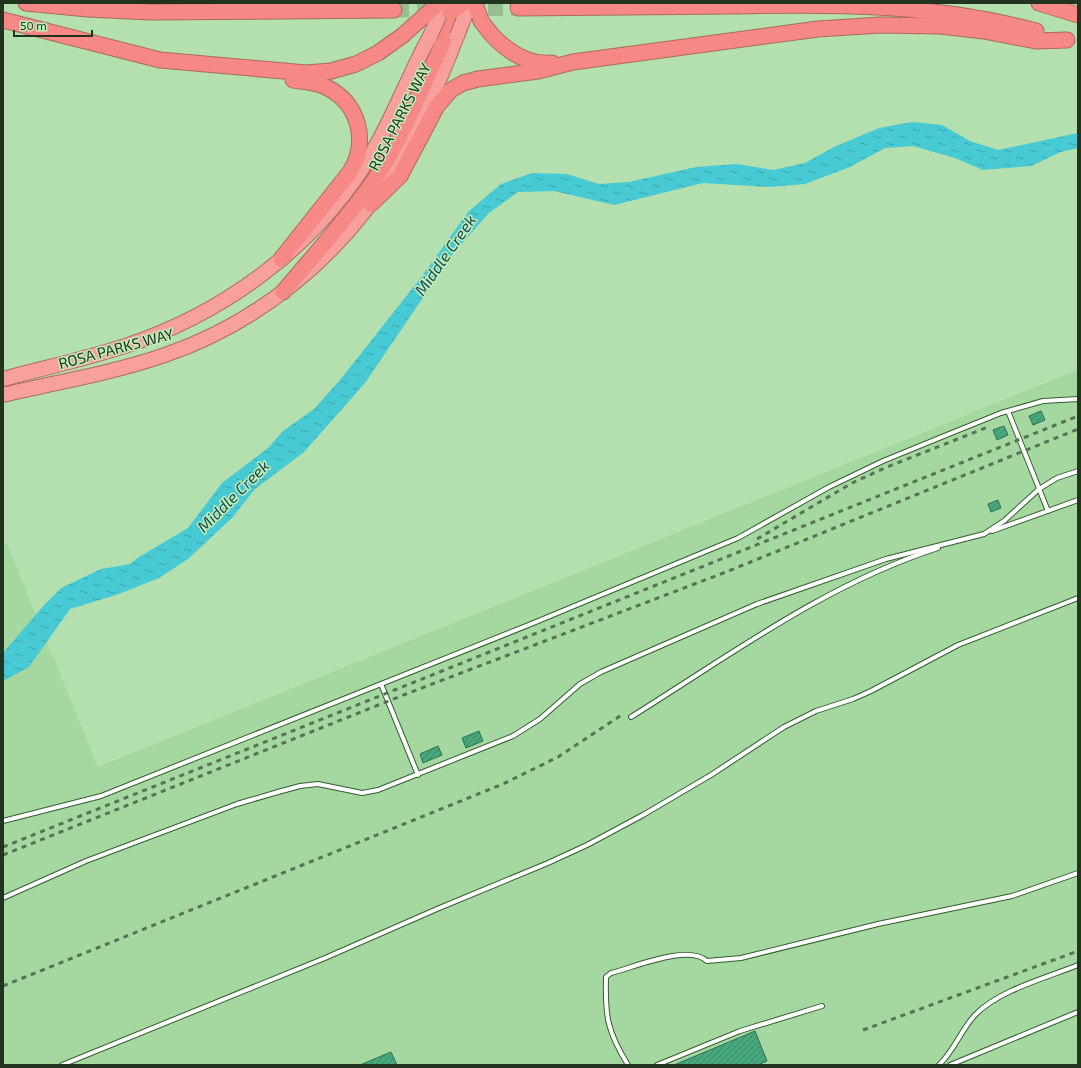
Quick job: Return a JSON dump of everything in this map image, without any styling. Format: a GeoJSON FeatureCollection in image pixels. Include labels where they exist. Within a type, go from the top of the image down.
{"type":"FeatureCollection","features":[{"type":"Feature","properties":{"kind":"highway"},"geometry":{"type":"LineString","coordinates":[[26,3],[88,9],[150,12],[394,10]]}},
{"type":"Feature","properties":{"kind":"highway"},"geometry":{"type":"LineString","coordinates":[[3,20],[160,60],[301,72],[331,71],[351,66],[370,58],[446,6],[463,3]]}},
{"type":"Feature","properties":{"kind":"highway","name":"ROSA PARKS WAY"},"geometry":{"type":"LineString","coordinates":[[3,395],[133,365],[175,352],[232,326],[283,292],[334,247],[371,204],[390,176],[407,147],[451,36],[470,3]]}},
{"type":"Feature","properties":{"kind":"highway"},"geometry":{"type":"LineString","coordinates":[[475,3],[482,21],[492,35],[504,46],[528,60],[546,64],[573,62],[818,29],[880,25],[940,26],[984,31],[1036,41],[1073,42]]}},
{"type":"Feature","properties":{"kind":"highway"},"geometry":{"type":"LineString","coordinates":[[1039,3],[1078,15]]}},
{"type":"Feature","properties":{"kind":"highway"},"geometry":{"type":"LineString","coordinates":[[518,8],[783,5],[879,7],[919,10],[975,18],[1012,25],[1073,42]]}},
{"type":"Feature","properties":{"kind":"highway"},"geometry":{"type":"LineString","coordinates":[[283,292],[350,213],[382,168],[451,36],[446,6]]}},
{"type":"Feature","properties":{"kind":"highway"},"geometry":{"type":"LineString","coordinates":[[430,36],[446,6]]}},
{"type":"Feature","properties":{"kind":"highway","name":"ROSA PARKS WAY"},"geometry":{"type":"LineString","coordinates":[[3,379],[124,346],[155,334],[187,320],[226,299],[281,259],[330,212],[364,167],[386,128],[430,36]]}},
{"type":"Feature","properties":{"kind":"highway"},"geometry":{"type":"LineString","coordinates":[[371,204],[400,176],[436,106],[451,90],[472,80],[538,71],[573,62]]}},
{"type":"Feature","properties":{"kind":"highway"},"geometry":{"type":"LineString","coordinates":[[246,67],[291,80],[327,87],[345,102],[354,114],[359,128],[359,149],[352,168],[281,259]]}},
{"type":"Feature","properties":{"kind":"lane"},"geometry":{"type":"LineString","coordinates":[[3,821],[101,796],[381,684],[738,538],[829,487],[876,464],[1008,411],[1042,401],[1078,398]]}},
{"type":"Feature","properties":{"kind":"lane"},"geometry":{"type":"LineString","coordinates":[[1008,411],[1048,511]]}},
{"type":"Feature","properties":{"kind":"lane"},"geometry":{"type":"LineString","coordinates":[[3,898],[93,859],[237,804],[300,786],[318,784],[362,793],[378,790],[418,775],[513,736],[540,719],[580,684],[601,672],[757,604],[886,560],[984,534],[1004,521],[1039,489],[1057,478],[1078,470]]}},
{"type":"Feature","properties":{"kind":"lane"},"geometry":{"type":"LineString","coordinates":[[632,717],[803,609],[849,585],[931,550],[984,534],[1078,500]]}},
{"type":"Feature","properties":{"kind":"lane"},"geometry":{"type":"LineString","coordinates":[[62,1065],[325,958],[548,863],[587,845],[643,815],[711,775],[784,727],[803,717],[871,691],[958,645],[1078,598]]}},
{"type":"Feature","properties":{"kind":"lane"},"geometry":{"type":"LineString","coordinates":[[381,684],[418,775]]}},
{"type":"Feature","properties":{"kind":"lane"},"geometry":{"type":"LineString","coordinates":[[628,1065],[615,1045],[609,1028],[606,1006],[606,977],[611,973],[676,954],[693,954],[702,957],[707,961],[741,958],[878,924],[1012,896],[1078,874]]}},
{"type":"Feature","properties":{"kind":"lane"},"geometry":{"type":"LineString","coordinates":[[939,1065],[974,1016],[991,1002],[1004,995],[1078,965]]}},
{"type":"Feature","properties":{"kind":"lane"},"geometry":{"type":"LineString","coordinates":[[657,1065],[740,1031],[822,1006]]}},
{"type":"Feature","properties":{"kind":"lane"},"geometry":{"type":"LineString","coordinates":[[950,1065],[1078,1012]]}},
{"type":"Feature","properties":{"kind":"shaded area"},"geometry":{"type":"Polygon","coordinates":[[[1078,370],[1078,1065],[3,1065],[3,546],[7,544],[98,767],[1078,370]]]}},
{"type":"Feature","properties":{"kind":"water","name":"Middle Creek"},"geometry":{"type":"Polygon","coordinates":[[[912,122],[942,125],[970,141],[998,150],[1078,133],[1078,148],[1061,152],[1031,166],[983,170],[955,158],[913,146],[885,148],[850,167],[805,184],[770,187],[703,183],[614,205],[554,191],[518,192],[489,213],[454,252],[365,383],[304,452],[255,489],[232,518],[188,559],[159,578],[119,594],[70,609],[29,667],[3,681],[3,653],[44,605],[61,588],[101,569],[130,564],[139,557],[188,528],[222,483],[268,448],[283,431],[314,409],[340,380],[419,280],[469,211],[501,184],[532,173],[567,174],[599,184],[629,182],[696,167],[737,164],[773,170],[805,163],[834,147],[879,128],[912,122]]]}},
{"type":"Feature","properties":{"kind":"building"},"geometry":{"type":"Polygon","coordinates":[[[1041,411],[1045,420],[1033,425],[1029,416],[1041,411]]]}},
{"type":"Feature","properties":{"kind":"building"},"geometry":{"type":"Polygon","coordinates":[[[1004,426],[1008,435],[997,440],[993,430],[1004,426]]]}},
{"type":"Feature","properties":{"kind":"building"},"geometry":{"type":"Polygon","coordinates":[[[998,500],[1001,508],[991,512],[988,504],[998,500]]]}},
{"type":"Feature","properties":{"kind":"building"},"geometry":{"type":"Polygon","coordinates":[[[479,731],[483,741],[466,748],[462,738],[479,731]]]}},
{"type":"Feature","properties":{"kind":"building"},"geometry":{"type":"Polygon","coordinates":[[[438,746],[442,755],[423,763],[420,754],[438,746]]]}},
{"type":"Feature","properties":{"kind":"building"},"geometry":{"type":"Polygon","coordinates":[[[755,1031],[767,1061],[758,1065],[674,1065],[755,1031]]]}},
{"type":"Feature","properties":{"kind":"building"},"geometry":{"type":"Polygon","coordinates":[[[391,1052],[397,1065],[360,1065],[391,1052]]]}},
{"type":"Feature","properties":{"kind":"tunnel"},"geometry":{"type":"LineString","coordinates":[[465,9],[518,8]]}},
{"type":"Feature","properties":{"kind":"tunnel"},"geometry":{"type":"LineString","coordinates":[[394,10],[441,9]]}},
{"type":"Feature","properties":{"kind":"railway"},"geometry":{"type":"LineString","coordinates":[[3,847],[1078,416]]}},
{"type":"Feature","properties":{"kind":"railway"},"geometry":{"type":"LineString","coordinates":[[757,539],[852,483],[887,467],[988,427]]}},
{"type":"Feature","properties":{"kind":"railway"},"geometry":{"type":"LineString","coordinates":[[3,855],[406,694],[726,572],[1078,429]]}},
{"type":"Feature","properties":{"kind":"railway"},"geometry":{"type":"LineString","coordinates":[[3,986],[503,784],[558,757],[623,714]]}},
{"type":"Feature","properties":{"kind":"railway"},"geometry":{"type":"LineString","coordinates":[[863,1030],[1078,951]]}}]}
